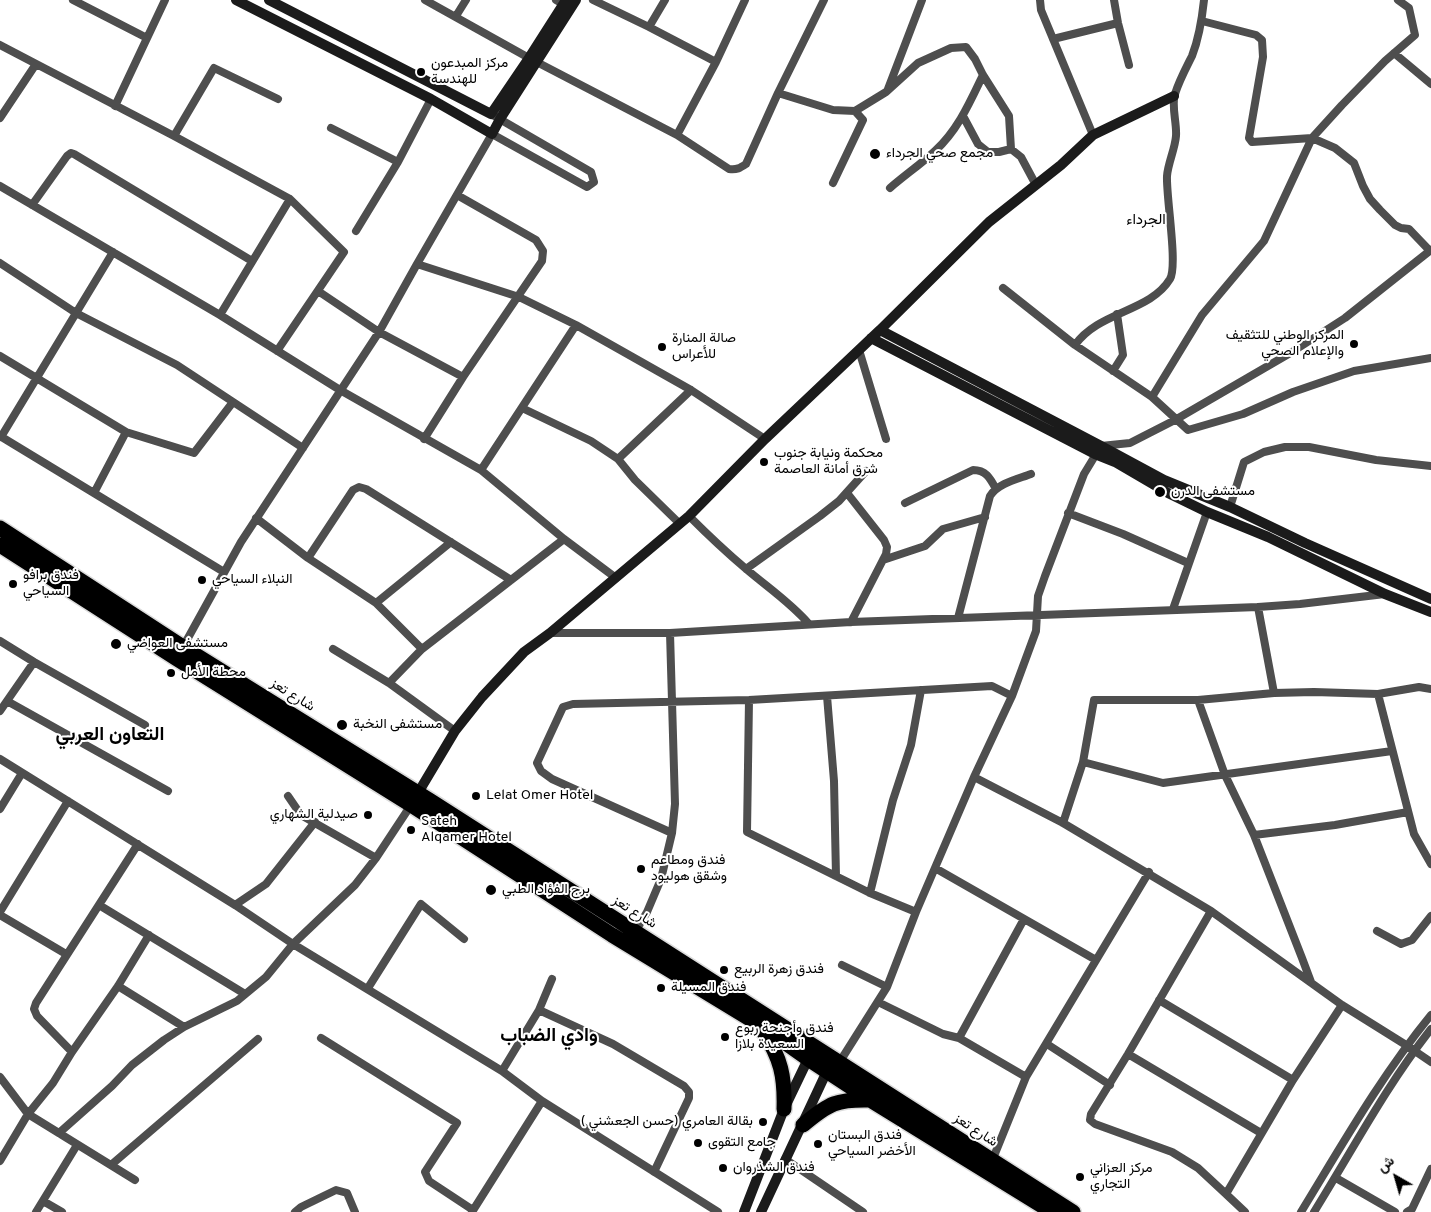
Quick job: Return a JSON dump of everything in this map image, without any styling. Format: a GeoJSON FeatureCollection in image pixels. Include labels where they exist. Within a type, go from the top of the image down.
{"type":"FeatureCollection","features":[{"type":"Feature","properties":{"kind":"highway","name":"شارع تعز"},"geometry":{"type":"LineString","coordinates":[[0,528],[616,929],[808,1059],[833,1067],[872,1100],[1052,1212]]}},
{"type":"Feature","properties":{"kind":"highway","name":"شارع تعز"},"geometry":{"type":"LineString","coordinates":[[0,546],[176,659],[414,799]]}},
{"type":"Feature","properties":{"kind":"highway","name":"شارع تعز"},"geometry":{"type":"LineString","coordinates":[[616,929],[635,932],[833,1067],[992,1161],[1073,1212]]}},
{"type":"Feature","properties":{"kind":"highway"},"geometry":{"type":"LineString","coordinates":[[760,1025],[780,1063],[784,1088],[784,1109]]}},
{"type":"Feature","properties":{"kind":"highway"},"geometry":{"type":"LineString","coordinates":[[802,1125],[822,1109],[840,1101],[872,1100]]}},
{"type":"Feature","properties":{"kind":"street"},"geometry":{"type":"LineString","coordinates":[[73,0],[147,38]]}},
{"type":"Feature","properties":{"kind":"street"},"geometry":{"type":"LineString","coordinates":[[115,106],[165,0]]}},
{"type":"Feature","properties":{"kind":"street"},"geometry":{"type":"LineString","coordinates":[[236,0],[431,99],[587,187],[594,182],[591,172],[496,117],[269,0]]}},
{"type":"Feature","properties":{"kind":"street"},"geometry":{"type":"LineString","coordinates":[[425,0],[533,60],[677,135],[729,169],[734,170],[746,164],[824,0]]}},
{"type":"Feature","properties":{"kind":"street"},"geometry":{"type":"LineString","coordinates":[[456,16],[466,0]]}},
{"type":"Feature","properties":{"kind":"street"},"geometry":{"type":"LineString","coordinates":[[183,647],[241,542],[379,332],[457,195],[496,117],[533,60],[576,0]]}},
{"type":"Feature","properties":{"kind":"street"},"geometry":{"type":"LineString","coordinates":[[593,0],[649,26],[716,62]]}},
{"type":"Feature","properties":{"kind":"street"},"geometry":{"type":"LineString","coordinates":[[649,26],[665,0]]}},
{"type":"Feature","properties":{"kind":"street"},"geometry":{"type":"LineString","coordinates":[[677,135],[716,62],[745,0]]}},
{"type":"Feature","properties":{"kind":"street"},"geometry":{"type":"LineString","coordinates":[[886,92],[922,0]]}},
{"type":"Feature","properties":{"kind":"street"},"geometry":{"type":"LineString","coordinates":[[1040,0],[1041,10],[1093,135]]}},
{"type":"Feature","properties":{"kind":"street"},"geometry":{"type":"LineString","coordinates":[[1114,0],[1129,65]]}},
{"type":"Feature","properties":{"kind":"street"},"geometry":{"type":"LineString","coordinates":[[1074,345],[1081,335],[1098,324],[1160,292],[1171,277],[1172,258],[1167,176],[1176,136],[1174,96],[1193,53],[1202,21],[1204,0]]}},
{"type":"Feature","properties":{"kind":"street"},"geometry":{"type":"LineString","coordinates":[[1152,396],[1202,315],[1264,241],[1312,138],[1394,53],[1415,35],[1409,8],[1398,0]]}},
{"type":"Feature","properties":{"kind":"street"},"geometry":{"type":"LineString","coordinates":[[533,60],[562,1]]}},
{"type":"Feature","properties":{"kind":"street"},"geometry":{"type":"LineString","coordinates":[[760,1212],[802,1125],[833,1067],[887,987],[916,912],[1012,696],[1036,631],[1038,596],[1084,474],[1098,450],[1130,443],[1175,420],[1292,352],[1345,318],[1430,250],[1409,229],[1395,225],[1370,199],[1354,163],[1334,148],[1312,138],[1252,142],[1249,138],[1262,58],[1262,40],[1256,35],[1202,21]]}},
{"type":"Feature","properties":{"kind":"street"},"geometry":{"type":"LineString","coordinates":[[1053,39],[1118,23]]}},
{"type":"Feature","properties":{"kind":"street"},"geometry":{"type":"LineString","coordinates":[[0,45],[290,199],[344,252],[277,351]]}},
{"type":"Feature","properties":{"kind":"street"},"geometry":{"type":"LineString","coordinates":[[778,94],[833,110],[855,111],[886,92],[918,63],[951,48],[966,48],[975,59],[1009,116],[1011,149],[1021,157],[1036,184]]}},
{"type":"Feature","properties":{"kind":"street"},"geometry":{"type":"LineString","coordinates":[[1394,53],[1431,84]]}},
{"type":"Feature","properties":{"kind":"street"},"geometry":{"type":"LineString","coordinates":[[0,118],[36,64]]}},
{"type":"Feature","properties":{"kind":"street"},"geometry":{"type":"LineString","coordinates":[[174,136],[214,68],[278,99]]}},
{"type":"Feature","properties":{"kind":"street"},"geometry":{"type":"LineString","coordinates":[[890,188],[936,150],[948,137],[963,116],[983,75]]}},
{"type":"Feature","properties":{"kind":"street"},"geometry":{"type":"LineString","coordinates":[[59,1133],[112,1086],[132,1065],[164,1040],[184,1027],[237,1001],[266,977],[293,944],[355,885],[376,858],[456,731],[482,697],[524,652],[550,633],[690,516],[765,439],[880,330],[989,222],[1061,165],[1093,135],[1174,96]]}},
{"type":"Feature","properties":{"kind":"street"},"geometry":{"type":"LineString","coordinates":[[356,230],[398,162],[431,99]]}},
{"type":"Feature","properties":{"kind":"street"},"geometry":{"type":"LineString","coordinates":[[833,183],[863,120],[855,111]]}},
{"type":"Feature","properties":{"kind":"street"},"geometry":{"type":"LineString","coordinates":[[963,116],[978,144],[988,152],[1011,149]]}},
{"type":"Feature","properties":{"kind":"street"},"geometry":{"type":"LineString","coordinates":[[331,128],[398,162]]}},
{"type":"Feature","properties":{"kind":"street"},"geometry":{"type":"LineString","coordinates":[[32,205],[71,153],[252,261]]}},
{"type":"Feature","properties":{"kind":"street"},"geometry":{"type":"LineString","coordinates":[[0,186],[220,315],[340,390],[481,470],[564,539],[616,578]]}},
{"type":"Feature","properties":{"kind":"street"},"geometry":{"type":"LineString","coordinates":[[424,438],[542,261],[543,250],[536,240],[457,195]]}},
{"type":"Feature","properties":{"kind":"street"},"geometry":{"type":"LineString","coordinates":[[220,315],[290,199]]}},
{"type":"Feature","properties":{"kind":"street"},"geometry":{"type":"LineString","coordinates":[[113,252],[0,437],[224,572]]}},
{"type":"Feature","properties":{"kind":"street"},"geometry":{"type":"LineString","coordinates":[[0,263],[76,313],[177,365],[302,448]]}},
{"type":"Feature","properties":{"kind":"street"},"geometry":{"type":"LineString","coordinates":[[417,264],[519,296],[576,325],[691,390],[765,439]]}},
{"type":"Feature","properties":{"kind":"street"},"geometry":{"type":"LineString","coordinates":[[1003,288],[1074,345],[1152,396],[1175,420],[1188,430],[1243,414],[1292,392],[1354,371],[1431,358]]}},
{"type":"Feature","properties":{"kind":"street"},"geometry":{"type":"LineString","coordinates":[[318,291],[379,332],[463,377]]}},
{"type":"Feature","properties":{"kind":"street"},"geometry":{"type":"LineString","coordinates":[[1113,371],[1123,355],[1117,314]]}},
{"type":"Feature","properties":{"kind":"street"},"geometry":{"type":"LineString","coordinates":[[481,470],[576,325]]}},
{"type":"Feature","properties":{"kind":"street"},"geometry":{"type":"LineString","coordinates":[[880,330],[1098,450],[1168,493],[1207,512],[1268,536],[1385,594],[1431,612]]}},
{"type":"Feature","properties":{"kind":"street"},"geometry":{"type":"LineString","coordinates":[[871,338],[1098,450],[1230,507],[1431,599]]}},
{"type":"Feature","properties":{"kind":"street"},"geometry":{"type":"LineString","coordinates":[[859,350],[886,439]]}},
{"type":"Feature","properties":{"kind":"street"},"geometry":{"type":"LineString","coordinates":[[0,356],[126,432],[194,453],[232,402]]}},
{"type":"Feature","properties":{"kind":"street"},"geometry":{"type":"LineString","coordinates":[[618,459],[691,390]]}},
{"type":"Feature","properties":{"kind":"street"},"geometry":{"type":"LineString","coordinates":[[522,408],[591,441],[618,459],[635,480],[680,524]]}},
{"type":"Feature","properties":{"kind":"street"},"geometry":{"type":"LineString","coordinates":[[94,493],[126,432]]}},
{"type":"Feature","properties":{"kind":"street"},"geometry":{"type":"LineString","coordinates":[[1230,507],[1244,462],[1264,452],[1285,447],[1309,447],[1376,460],[1431,466]]}},
{"type":"Feature","properties":{"kind":"street"},"geometry":{"type":"LineString","coordinates":[[905,503],[973,470],[980,470],[986,473],[996,488]]}},
{"type":"Feature","properties":{"kind":"street"},"geometry":{"type":"LineString","coordinates":[[746,569],[820,516],[847,493],[866,471]]}},
{"type":"Feature","properties":{"kind":"street"},"geometry":{"type":"LineString","coordinates":[[958,618],[990,496],[996,488],[1031,474]]}},
{"type":"Feature","properties":{"kind":"street"},"geometry":{"type":"LineString","coordinates":[[308,558],[353,490],[359,486],[511,580]]}},
{"type":"Feature","properties":{"kind":"street"},"geometry":{"type":"LineString","coordinates":[[847,493],[885,542],[887,551],[851,622]]}},
{"type":"Feature","properties":{"kind":"street"},"geometry":{"type":"LineString","coordinates":[[1172,609],[1207,512]]}},
{"type":"Feature","properties":{"kind":"street"},"geometry":{"type":"LineString","coordinates":[[1068,513],[1123,534],[1188,563]]}},
{"type":"Feature","properties":{"kind":"street"},"geometry":{"type":"LineString","coordinates":[[690,516],[708,536],[788,602],[809,624]]}},
{"type":"Feature","properties":{"kind":"street"},"geometry":{"type":"LineString","coordinates":[[883,560],[925,546],[942,529],[985,517]]}},
{"type":"Feature","properties":{"kind":"street"},"geometry":{"type":"LineString","coordinates":[[256,518],[308,558],[376,602],[422,649]]}},
{"type":"Feature","properties":{"kind":"street"},"geometry":{"type":"LineString","coordinates":[[389,683],[422,649],[564,539]]}},
{"type":"Feature","properties":{"kind":"street"},"geometry":{"type":"LineString","coordinates":[[376,602],[451,542]]}},
{"type":"Feature","properties":{"kind":"street"},"geometry":{"type":"LineString","coordinates":[[550,633],[670,634],[851,622],[1300,604],[1385,594],[1394,582]]}},
{"type":"Feature","properties":{"kind":"street"},"geometry":{"type":"LineString","coordinates":[[1258,606],[1274,693]]}},
{"type":"Feature","properties":{"kind":"street"},"geometry":{"type":"LineString","coordinates":[[635,932],[647,912],[661,879],[672,834],[675,804],[670,634]]}},
{"type":"Feature","properties":{"kind":"street"},"geometry":{"type":"LineString","coordinates":[[0,641],[145,725]]}},
{"type":"Feature","properties":{"kind":"street"},"geometry":{"type":"LineString","coordinates":[[333,649],[389,683],[456,731]]}},
{"type":"Feature","properties":{"kind":"street"},"geometry":{"type":"LineString","coordinates":[[0,710],[34,662]]}},
{"type":"Feature","properties":{"kind":"street"},"geometry":{"type":"LineString","coordinates":[[672,834],[552,779],[541,771],[537,763],[563,707],[573,704],[749,700],[992,686],[1012,696]]}},
{"type":"Feature","properties":{"kind":"street"},"geometry":{"type":"LineString","coordinates":[[1063,823],[1083,762],[1094,700],[1198,700],[1274,693],[1378,694],[1419,687],[1431,689]]}},
{"type":"Feature","properties":{"kind":"street"},"geometry":{"type":"LineString","coordinates":[[870,893],[893,800],[911,745],[921,690]]}},
{"type":"Feature","properties":{"kind":"street"},"geometry":{"type":"LineString","coordinates":[[1378,694],[1414,834],[1431,864]]}},
{"type":"Feature","properties":{"kind":"street"},"geometry":{"type":"LineString","coordinates":[[827,696],[834,781],[836,876]]}},
{"type":"Feature","properties":{"kind":"street"},"geometry":{"type":"LineString","coordinates":[[749,700],[747,832],[870,893],[916,912]]}},
{"type":"Feature","properties":{"kind":"street"},"geometry":{"type":"LineString","coordinates":[[1198,700],[1225,775],[1254,836],[1311,982]]}},
{"type":"Feature","properties":{"kind":"street"},"geometry":{"type":"LineString","coordinates":[[7,701],[168,791]]}},
{"type":"Feature","properties":{"kind":"street"},"geometry":{"type":"LineString","coordinates":[[1083,762],[1163,783],[1392,751]]}},
{"type":"Feature","properties":{"kind":"street"},"geometry":{"type":"LineString","coordinates":[[0,760],[138,844],[293,944],[502,1071],[542,1102],[718,1212]]}},
{"type":"Feature","properties":{"kind":"street"},"geometry":{"type":"LineString","coordinates":[[0,809],[22,773]]}},
{"type":"Feature","properties":{"kind":"street"},"geometry":{"type":"LineString","coordinates":[[974,778],[1063,823],[1149,872],[1211,911],[1342,1005],[1431,1062]]}},
{"type":"Feature","properties":{"kind":"street"},"geometry":{"type":"LineString","coordinates":[[288,796],[302,815],[376,858]]}},
{"type":"Feature","properties":{"kind":"street"},"geometry":{"type":"LineString","coordinates":[[66,954],[0,913],[68,801]]}},
{"type":"Feature","properties":{"kind":"street"},"geometry":{"type":"LineString","coordinates":[[1254,836],[1335,825],[1408,812]]}},
{"type":"Feature","properties":{"kind":"street"},"geometry":{"type":"LineString","coordinates":[[235,905],[266,884],[316,822]]}},
{"type":"Feature","properties":{"kind":"street"},"geometry":{"type":"LineString","coordinates":[[72,1052],[37,1016],[34,1010],[36,1003],[138,844]]}},
{"type":"Feature","properties":{"kind":"street"},"geometry":{"type":"LineString","coordinates":[[935,868],[1096,960]]}},
{"type":"Feature","properties":{"kind":"street"},"geometry":{"type":"LineString","coordinates":[[992,1161],[1026,1077],[1149,872]]}},
{"type":"Feature","properties":{"kind":"street"},"geometry":{"type":"LineString","coordinates":[[368,988],[421,904],[464,939]]}},
{"type":"Feature","properties":{"kind":"street"},"geometry":{"type":"LineString","coordinates":[[99,905],[245,994]]}},
{"type":"Feature","properties":{"kind":"street"},"geometry":{"type":"LineString","coordinates":[[1211,911],[1091,1114],[1090,1120],[1096,1124],[1172,1152],[1198,1168],[1245,1212]]}},
{"type":"Feature","properties":{"kind":"street"},"geometry":{"type":"LineString","coordinates":[[1377,931],[1401,944],[1412,940],[1431,916]]}},
{"type":"Feature","properties":{"kind":"street"},"geometry":{"type":"LineString","coordinates":[[959,1038],[1024,919]]}},
{"type":"Feature","properties":{"kind":"street"},"geometry":{"type":"LineString","coordinates":[[0,1161],[28,1114],[53,1083],[118,986],[149,935]]}},
{"type":"Feature","properties":{"kind":"street"},"geometry":{"type":"LineString","coordinates":[[842,965],[887,987]]}},
{"type":"Feature","properties":{"kind":"street"},"geometry":{"type":"LineString","coordinates":[[502,1071],[539,1010],[552,980]]}},
{"type":"Feature","properties":{"kind":"street"},"geometry":{"type":"LineString","coordinates":[[118,986],[184,1027]]}},
{"type":"Feature","properties":{"kind":"street"},"geometry":{"type":"LineString","coordinates":[[1159,1000],[1293,1080]]}},
{"type":"Feature","properties":{"kind":"street"},"geometry":{"type":"LineString","coordinates":[[878,1002],[943,1034],[959,1038],[1026,1077]]}},
{"type":"Feature","properties":{"kind":"street"},"geometry":{"type":"LineString","coordinates":[[1226,1194],[1293,1080],[1342,1005]]}},
{"type":"Feature","properties":{"kind":"street"},"geometry":{"type":"LineString","coordinates":[[539,1010],[613,1044],[684,1086],[689,1098],[654,1172]]}},
{"type":"Feature","properties":{"kind":"street"},"geometry":{"type":"LineString","coordinates":[[1301,1212],[1406,1045],[1431,1014]]}},
{"type":"Feature","properties":{"kind":"street"},"geometry":{"type":"LineString","coordinates":[[1314,1212],[1380,1102],[1414,1050],[1431,1029]]}},
{"type":"Feature","properties":{"kind":"street"},"geometry":{"type":"LineString","coordinates":[[321,1038],[457,1123],[425,1172],[429,1181],[472,1211],[542,1102]]}},
{"type":"Feature","properties":{"kind":"street"},"geometry":{"type":"LineString","coordinates":[[111,1165],[258,1039]]}},
{"type":"Feature","properties":{"kind":"street"},"geometry":{"type":"LineString","coordinates":[[1047,1044],[1110,1084]]}},
{"type":"Feature","properties":{"kind":"street"},"geometry":{"type":"LineString","coordinates":[[1128,1054],[1262,1133]]}},
{"type":"Feature","properties":{"kind":"street"},"geometry":{"type":"LineString","coordinates":[[744,1212],[784,1109],[808,1059]]}},
{"type":"Feature","properties":{"kind":"street"},"geometry":{"type":"LineString","coordinates":[[0,1077],[28,1114],[135,1180]]}},
{"type":"Feature","properties":{"kind":"street"},"geometry":{"type":"LineString","coordinates":[[36,1212],[77,1145]]}},
{"type":"Feature","properties":{"kind":"street"},"geometry":{"type":"LineString","coordinates":[[785,1160],[864,1212]]}},
{"type":"Feature","properties":{"kind":"street"},"geometry":{"type":"LineString","coordinates":[[1407,1212],[1412,1208],[1431,1169]]}},
{"type":"Feature","properties":{"kind":"street"},"geometry":{"type":"LineString","coordinates":[[1336,1178],[1396,1212]]}},
{"type":"Feature","properties":{"kind":"street"},"geometry":{"type":"LineString","coordinates":[[296,1212],[301,1207],[336,1190],[347,1193],[356,1212]]}},
{"type":"Feature","properties":{"kind":"street"},"geometry":{"type":"LineString","coordinates":[[43,1201],[62,1212]]}},
{"type":"Feature","properties":{"kind":"place","name":"مركز المبدعون للهندسة"},"geometry":{"type":"Point","coordinates":[421,72]}},
{"type":"Feature","properties":{"kind":"place","name":"مجمع صحي الجرداء"},"geometry":{"type":"Point","coordinates":[875,154]}},
{"type":"Feature","properties":{"kind":"place","name":"المركز الوطني للتثقيف والإعلام الصحي"},"geometry":{"type":"Point","coordinates":[1354,344]}},
{"type":"Feature","properties":{"kind":"place","name":"صالة المنارة للأعراس"},"geometry":{"type":"Point","coordinates":[662,347]}},
{"type":"Feature","properties":{"kind":"place","name":"محكمة ونيابة جنوب شرق أمانة العاصمة"},"geometry":{"type":"Point","coordinates":[764,462]}},
{"type":"Feature","properties":{"kind":"place","name":"مستشفى الدرن"},"geometry":{"type":"Point","coordinates":[1160,492]}},
{"type":"Feature","properties":{"kind":"place","name":"النبلاء السياحي"},"geometry":{"type":"Point","coordinates":[202,580]}},
{"type":"Feature","properties":{"kind":"place","name":"فندق برافو السياحي"},"geometry":{"type":"Point","coordinates":[13,584]}},
{"type":"Feature","properties":{"kind":"place","name":"مستشفى العواضي"},"geometry":{"type":"Point","coordinates":[116,644]}},
{"type":"Feature","properties":{"kind":"place","name":"محطة الأمل"},"geometry":{"type":"Point","coordinates":[171,673]}},
{"type":"Feature","properties":{"kind":"place","name":"مستشفى النخبة"},"geometry":{"type":"Point","coordinates":[342,725]}},
{"type":"Feature","properties":{"kind":"place","name":"Lelat Omer Hotel"},"geometry":{"type":"Point","coordinates":[476,796]}},
{"type":"Feature","properties":{"kind":"place","name":"صيدلية الشهاري"},"geometry":{"type":"Point","coordinates":[368,815]}},
{"type":"Feature","properties":{"kind":"place","name":"Sateh Alqamer Hotel"},"geometry":{"type":"Point","coordinates":[411,830]}},
{"type":"Feature","properties":{"kind":"place","name":"فندق ومطاعم وشقق هوليود"},"geometry":{"type":"Point","coordinates":[641,869]}},
{"type":"Feature","properties":{"kind":"place","name":"برج الفؤاد الطبي"},"geometry":{"type":"Point","coordinates":[491,890]}},
{"type":"Feature","properties":{"kind":"place","name":"فندق زهرة الربيع"},"geometry":{"type":"Point","coordinates":[724,970]}},
{"type":"Feature","properties":{"kind":"place","name":"فندق المسيلة"},"geometry":{"type":"Point","coordinates":[661,988]}},
{"type":"Feature","properties":{"kind":"place","name":"فندق وأجنحة ربوع السعيدة بلازا"},"geometry":{"type":"Point","coordinates":[725,1037]}},
{"type":"Feature","properties":{"kind":"place","name":"بقالة العامري (حسن الجعشني )"},"geometry":{"type":"Point","coordinates":[763,1122]}},
{"type":"Feature","properties":{"kind":"place","name":"جامع التقوى"},"geometry":{"type":"Point","coordinates":[698,1143]}},
{"type":"Feature","properties":{"kind":"place","name":"فندق البستان الأخضر السياحي"},"geometry":{"type":"Point","coordinates":[818,1144]}},
{"type":"Feature","properties":{"kind":"place","name":"فندق الشذروان"},"geometry":{"type":"Point","coordinates":[723,1168]}},
{"type":"Feature","properties":{"kind":"place","name":"مركز العزاني التجاري"},"geometry":{"type":"Point","coordinates":[1080,1177]}},
{"type":"Feature","properties":{"kind":"district","name":"الجرداء"},"geometry":{"type":"Point","coordinates":[1146,221]}},
{"type":"Feature","properties":{"kind":"district","name":"التعاون العربي"},"geometry":{"type":"Point","coordinates":[110,736]}},
{"type":"Feature","properties":{"kind":"district","name":"وادي الضباب"},"geometry":{"type":"Point","coordinates":[549,1037]}}]}
